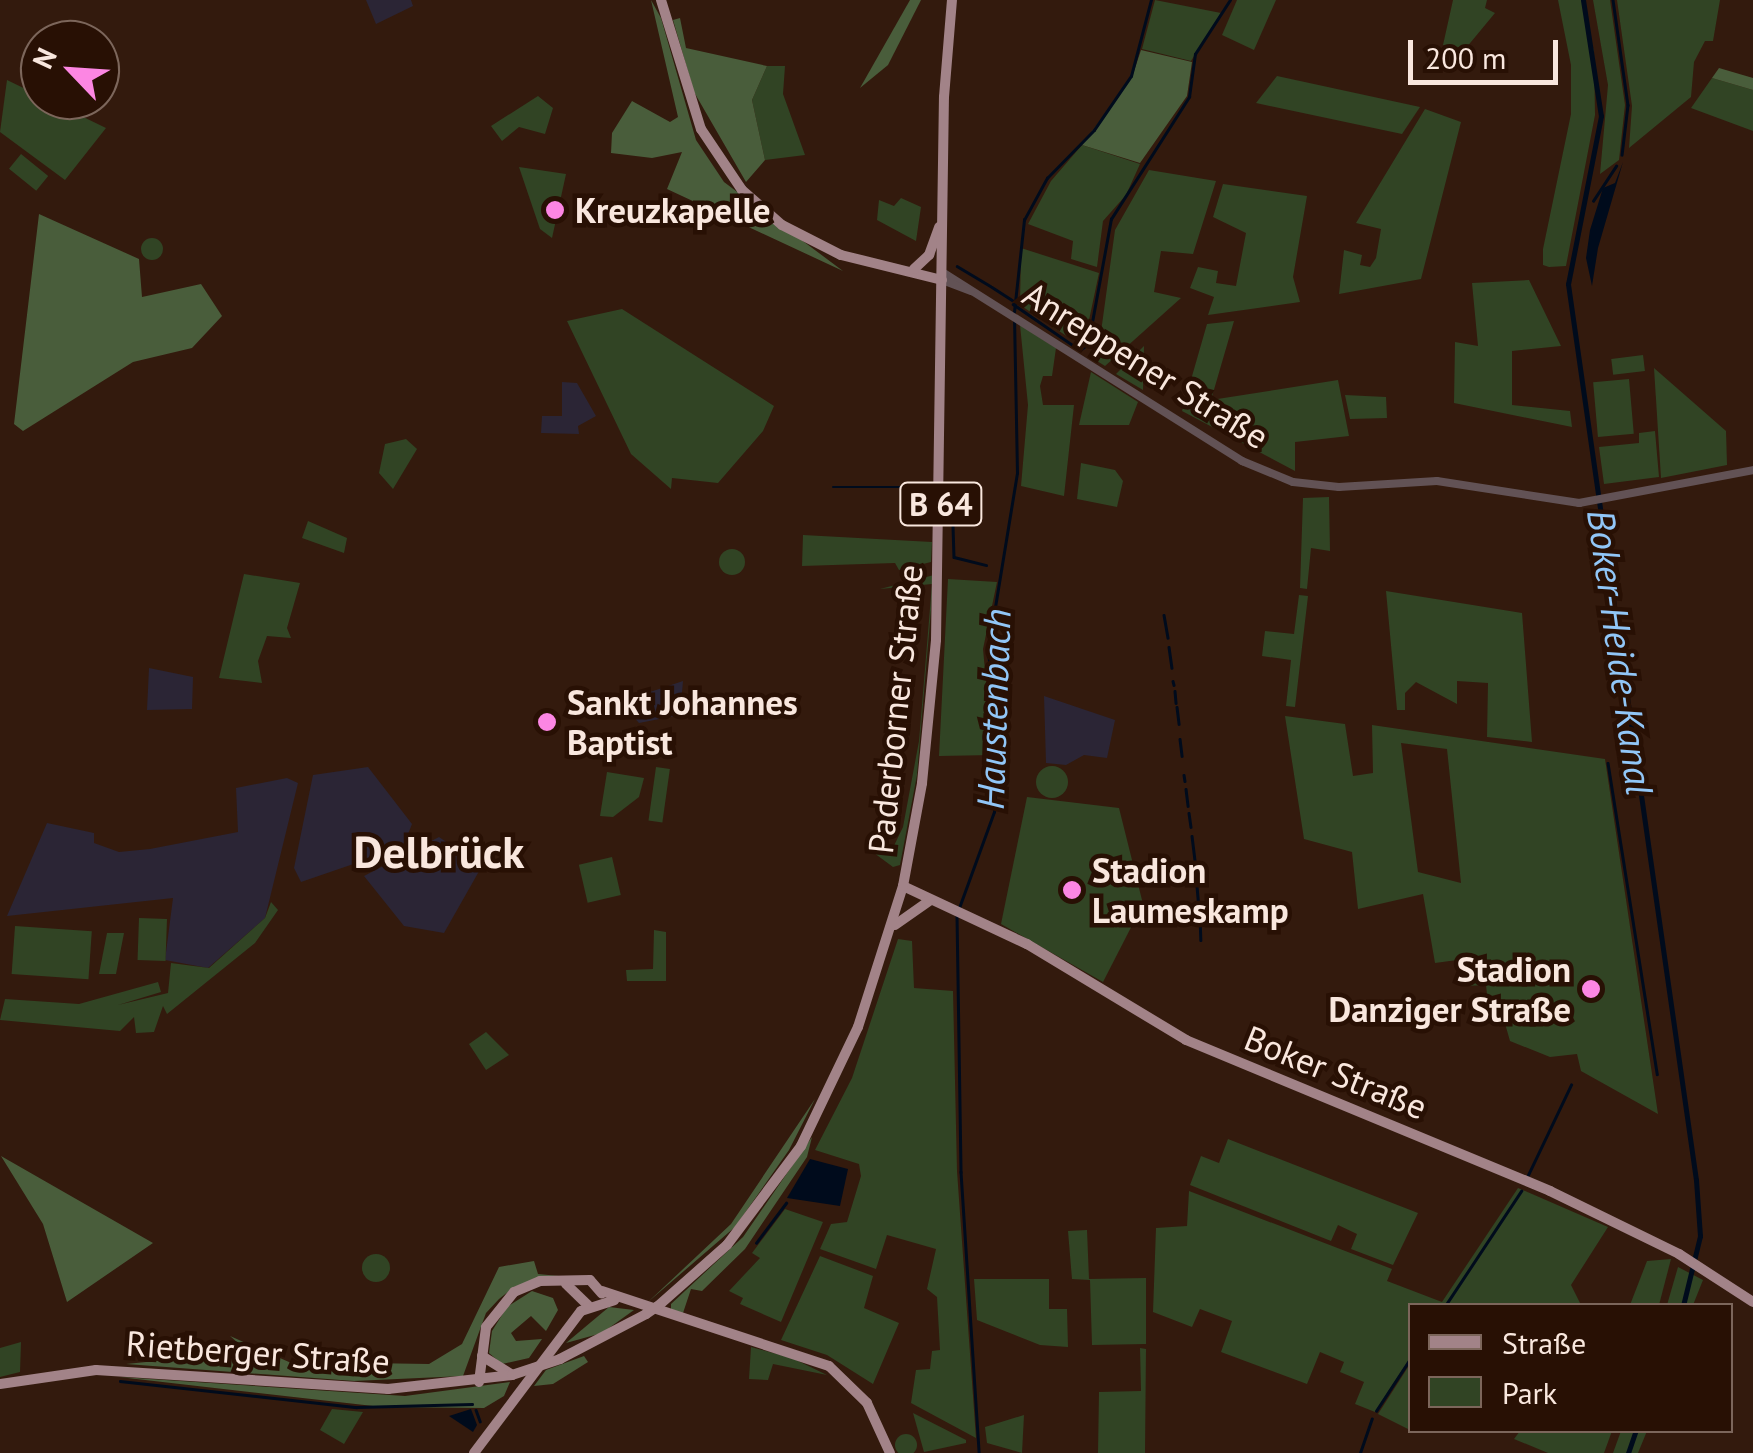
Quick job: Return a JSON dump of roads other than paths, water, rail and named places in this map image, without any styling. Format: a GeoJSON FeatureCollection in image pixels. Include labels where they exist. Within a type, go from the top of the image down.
{"type":"FeatureCollection","features":[{"type":"Feature","properties":{"kind":"main road"},"geometry":{"type":"LineString","coordinates":[[661,0],[701,129],[742,190],[811,241],[892,271],[942,281]]}},
{"type":"Feature","properties":{"kind":"main road","name":"Paderborner Straße"},"geometry":{"type":"LineString","coordinates":[[512,1374],[560,1359],[646,1314],[727,1245],[792,1161],[839,1072],[891,930],[920,794],[936,640],[942,217],[952,0]]}},
{"type":"Feature","properties":{"kind":"main road"},"geometry":{"type":"LineString","coordinates":[[911,272],[929,255],[942,217]]}},
{"type":"Feature","properties":{"kind":"main road","name":"Boker Straße"},"geometry":{"type":"LineString","coordinates":[[903,886],[1027,944],[1186,1040],[1465,1153],[1681,1256],[1753,1302]]}},
{"type":"Feature","properties":{"kind":"main road"},"geometry":{"type":"LineString","coordinates":[[891,930],[910,910],[930,900]]}},
{"type":"Feature","properties":{"kind":"main road"},"geometry":{"type":"LineString","coordinates":[[483,1381],[482,1352],[492,1315],[509,1296],[540,1281],[560,1282],[582,1295],[620,1300],[829,1366],[862,1395],[890,1453]]}},
{"type":"Feature","properties":{"kind":"main road"},"geometry":{"type":"LineString","coordinates":[[474,1453],[595,1281],[601,1295]]}},
{"type":"Feature","properties":{"kind":"main road"},"geometry":{"type":"LineString","coordinates":[[482,1352],[512,1374]]}},
{"type":"Feature","properties":{"kind":"main road","name":"Rietberger Straße"},"geometry":{"type":"LineString","coordinates":[[0,1384],[48,1374],[154,1371],[370,1389],[483,1381],[512,1374]]}},
{"type":"Feature","properties":{"kind":"street","name":"Anreppener Straße"},"geometry":{"type":"LineString","coordinates":[[942,281],[985,296],[1275,477],[1328,487],[1437,481],[1543,501],[1600,501],[1753,470]]}},
{"type":"Feature","properties":{"kind":"water"},"geometry":{"type":"Polygon","coordinates":[[[1623,162],[1598,248],[1592,286],[1586,258],[1590,230],[1603,188],[1615,183],[1623,162]]]}},
{"type":"Feature","properties":{"kind":"water"},"geometry":{"type":"Polygon","coordinates":[[[810,1159],[848,1169],[840,1206],[787,1198],[810,1159]]]}},
{"type":"Feature","properties":{"kind":"water"},"geometry":{"type":"Polygon","coordinates":[[[471,1409],[477,1425],[473,1432],[449,1416],[471,1409]]]}},
{"type":"Feature","properties":{"kind":"waterway","name":"Haustenbach"},"geometry":{"type":"LineString","coordinates":[[1014,312],[1024,220],[1047,178],[1094,130],[1131,76],[1151,0]]}},
{"type":"Feature","properties":{"kind":"waterway"},"geometry":{"type":"LineString","coordinates":[[1013,304],[1080,350],[1088,344],[1111,219],[1189,97],[1195,54],[1230,0]]}},
{"type":"Feature","properties":{"kind":"waterway","name":"Boker-Heide-Kanal"},"geometry":{"type":"LineString","coordinates":[[1583,0],[1601,116],[1568,284],[1696,1180],[1700,1236],[1684,1303]]}},
{"type":"Feature","properties":{"kind":"waterway"},"geometry":{"type":"LineString","coordinates":[[1613,0],[1628,105],[1622,155]]}},
{"type":"Feature","properties":{"kind":"waterway"},"geometry":{"type":"LineString","coordinates":[[1593,201],[1616,166]]}},
{"type":"Feature","properties":{"kind":"waterway"},"geometry":{"type":"LineString","coordinates":[[957,266],[990,286]]}},
{"type":"Feature","properties":{"kind":"waterway"},"geometry":{"type":"LineString","coordinates":[[992,287],[1012,300]]}},
{"type":"Feature","properties":{"kind":"waterway","name":"Haustenbach"},"geometry":{"type":"LineString","coordinates":[[959,908],[994,812],[997,744],[988,650],[1017,473],[1014,320]]}},
{"type":"Feature","properties":{"kind":"waterway"},"geometry":{"type":"LineString","coordinates":[[833,487],[921,487]]}},
{"type":"Feature","properties":{"kind":"waterway"},"geometry":{"type":"LineString","coordinates":[[952,494],[954,557],[986,565]]}},
{"type":"Feature","properties":{"kind":"waterway"},"geometry":{"type":"LineString","coordinates":[[1164,615],[1168,638]]}},
{"type":"Feature","properties":{"kind":"waterway"},"geometry":{"type":"LineString","coordinates":[[1169,647],[1172,668]]}},
{"type":"Feature","properties":{"kind":"waterway"},"geometry":{"type":"LineString","coordinates":[[1173,681],[1174,685]]}},
{"type":"Feature","properties":{"kind":"waterway"},"geometry":{"type":"LineString","coordinates":[[1175,691],[1176,703]]}},
{"type":"Feature","properties":{"kind":"waterway"},"geometry":{"type":"LineString","coordinates":[[1177,707],[1179,724]]}},
{"type":"Feature","properties":{"kind":"waterway"},"geometry":{"type":"LineString","coordinates":[[1180,739],[1182,756]]}},
{"type":"Feature","properties":{"kind":"waterway"},"geometry":{"type":"LineString","coordinates":[[1608,763],[1657,1074]]}},
{"type":"Feature","properties":{"kind":"waterway"},"geometry":{"type":"LineString","coordinates":[[1184,775],[1185,781]]}},
{"type":"Feature","properties":{"kind":"waterway"},"geometry":{"type":"LineString","coordinates":[[1186,789],[1188,806]]}},
{"type":"Feature","properties":{"kind":"waterway"},"geometry":{"type":"LineString","coordinates":[[1189,813],[1191,827]]}},
{"type":"Feature","properties":{"kind":"waterway"},"geometry":{"type":"LineString","coordinates":[[1192,836],[1195,860]]}},
{"type":"Feature","properties":{"kind":"waterway"},"geometry":{"type":"LineString","coordinates":[[1196,871],[1197,878]]}},
{"type":"Feature","properties":{"kind":"waterway"},"geometry":{"type":"LineString","coordinates":[[1197,886],[1199,911]]}},
{"type":"Feature","properties":{"kind":"waterway","name":"Haustenbach"},"geometry":{"type":"LineString","coordinates":[[957,915],[961,1172],[979,1453]]}},
{"type":"Feature","properties":{"kind":"waterway"},"geometry":{"type":"LineString","coordinates":[[1200,916],[1201,940]]}},
{"type":"Feature","properties":{"kind":"waterway"},"geometry":{"type":"LineString","coordinates":[[1528,1175],[1571,1085]]}},
{"type":"Feature","properties":{"kind":"waterway"},"geometry":{"type":"LineString","coordinates":[[1447,1303],[1521,1191]]}},
{"type":"Feature","properties":{"kind":"waterway"},"geometry":{"type":"LineString","coordinates":[[756,1243],[786,1203]]}},
{"type":"Feature","properties":{"kind":"waterway"},"geometry":{"type":"LineString","coordinates":[[1376,1411],[1408,1362]]}},
{"type":"Feature","properties":{"kind":"waterway"},"geometry":{"type":"LineString","coordinates":[[120,1381],[357,1407],[472,1404]]}},
{"type":"Feature","properties":{"kind":"waterway"},"geometry":{"type":"LineString","coordinates":[[476,1410],[480,1421]]}},
{"type":"Feature","properties":{"kind":"waterway"},"geometry":{"type":"LineString","coordinates":[[1360,1453],[1372,1419]]}},
{"type":"Feature","properties":{"kind":"waterway","name":"Boker-Heide-Kanal"},"geometry":{"type":"LineString","coordinates":[[1628,1453],[1635,1433]]}},
{"type":"Feature","properties":{"kind":"place","name":"Kreuzkapelle"},"geometry":{"type":"Point","coordinates":[555,210]}},
{"type":"Feature","properties":{"kind":"place","name":"Sankt Johannes Baptist"},"geometry":{"type":"Point","coordinates":[547,722]}},
{"type":"Feature","properties":{"kind":"place","name":"Stadion Laumeskamp"},"geometry":{"type":"Point","coordinates":[1072,890]}},
{"type":"Feature","properties":{"kind":"place","name":"Stadion Danziger Straße"},"geometry":{"type":"Point","coordinates":[1591,989]}},
{"type":"Feature","properties":{"kind":"district","name":"Delbrück"},"geometry":{"type":"Point","coordinates":[439,852]}}]}
